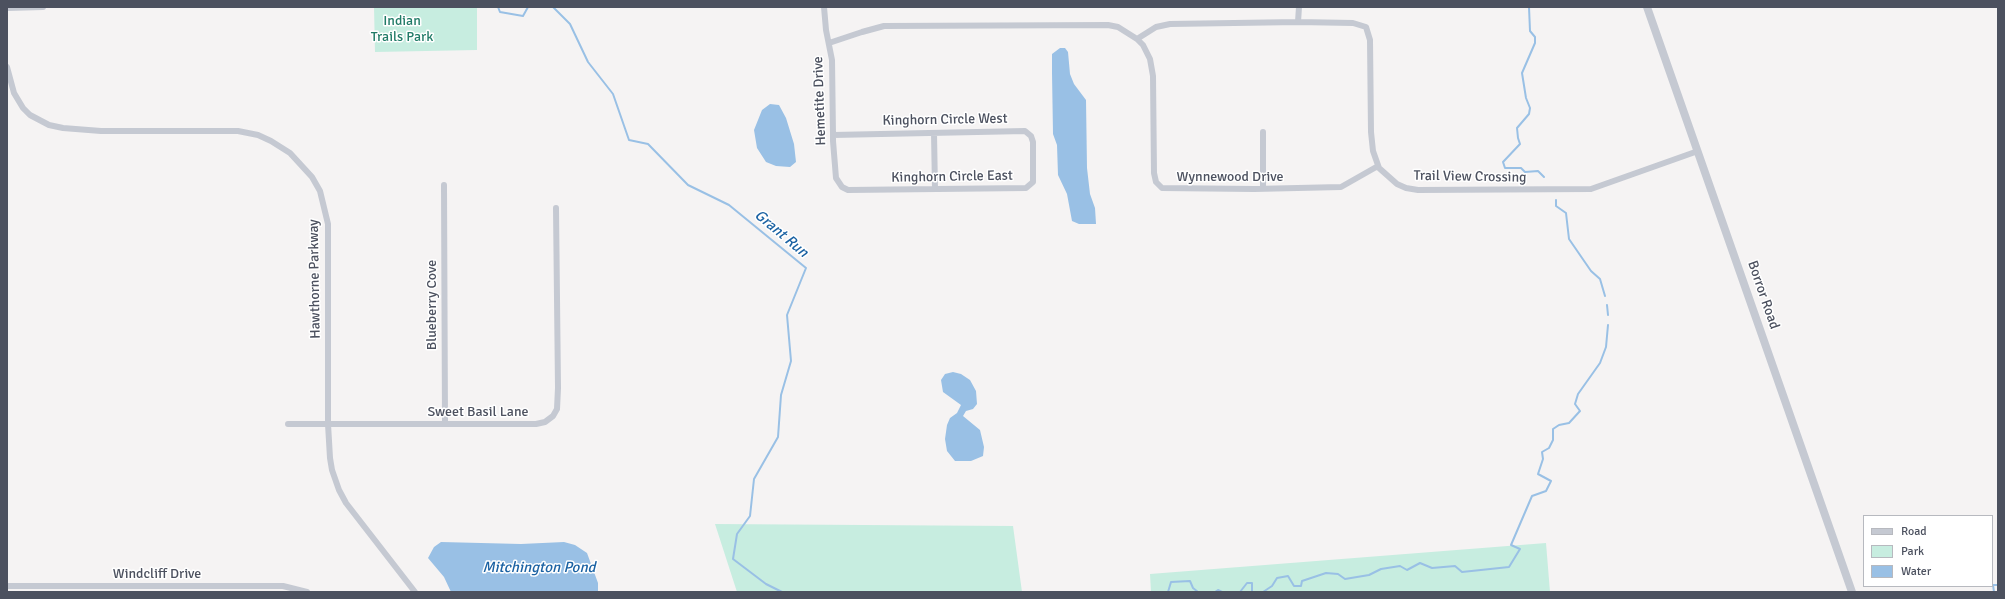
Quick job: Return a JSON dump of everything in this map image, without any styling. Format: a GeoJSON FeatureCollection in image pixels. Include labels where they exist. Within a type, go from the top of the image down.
{"type":"FeatureCollection","features":[{"type":"Feature","properties":{"kind":"street"},"geometry":{"type":"LineString","coordinates":[[7,8],[43,7]]}},
{"type":"Feature","properties":{"kind":"street","name":"Hemetite Drive"},"geometry":{"type":"LineString","coordinates":[[824,7],[826,30],[832,60],[833,134],[836,178],[842,188],[848,190]]}},
{"type":"Feature","properties":{"kind":"street"},"geometry":{"type":"LineString","coordinates":[[1298,7],[1298,22]]}},
{"type":"Feature","properties":{"kind":"street","name":"Borror Road"},"geometry":{"type":"LineString","coordinates":[[1648,7],[1852,592]]}},
{"type":"Feature","properties":{"kind":"street"},"geometry":{"type":"LineString","coordinates":[[1137,39],[1156,27],[1170,24],[1298,22],[1353,23],[1366,27],[1370,40],[1371,132],[1373,151],[1378,166]]}},
{"type":"Feature","properties":{"kind":"street","name":"Wynnewood Drive"},"geometry":{"type":"LineString","coordinates":[[829,43],[884,26],[1108,25],[1126,31],[1137,39],[1143,45],[1150,59],[1153,76],[1154,173],[1159,186],[1166,189],[1341,187],[1378,166]]}},
{"type":"Feature","properties":{"kind":"street","name":"Hawthorne Parkway"},"geometry":{"type":"LineString","coordinates":[[7,67],[14,93],[23,108],[37,120],[49,125],[63,128],[101,131],[238,131],[258,135],[271,141],[290,153],[301,164],[320,191],[328,224],[328,424],[330,458],[339,490],[359,520],[415,592]]}},
{"type":"Feature","properties":{"kind":"street","name":"Kinghorn Circle West"},"geometry":{"type":"LineString","coordinates":[[833,134],[1025,131],[1031,136],[1034,160]]}},
{"type":"Feature","properties":{"kind":"street"},"geometry":{"type":"LineString","coordinates":[[1263,132],[1263,189]]}},
{"type":"Feature","properties":{"kind":"street"},"geometry":{"type":"LineString","coordinates":[[934,133],[935,189]]}},
{"type":"Feature","properties":{"kind":"street","name":"Trail View Crossing"},"geometry":{"type":"LineString","coordinates":[[1378,166],[1397,184],[1406,188],[1418,190],[1577,190],[1602,186],[1698,151]]}},
{"type":"Feature","properties":{"kind":"street","name":"Kinghorn Circle East"},"geometry":{"type":"LineString","coordinates":[[848,190],[1026,188],[1032,182],[1034,160]]}},
{"type":"Feature","properties":{"kind":"street","name":"Blueberry Cove"},"geometry":{"type":"LineString","coordinates":[[444,185],[445,424]]}},
{"type":"Feature","properties":{"kind":"street","name":"Sweet Basil Lane"},"geometry":{"type":"LineString","coordinates":[[288,424],[536,424],[545,422],[557,409],[556,208]]}},
{"type":"Feature","properties":{"kind":"street","name":"Windcliff Drive"},"geometry":{"type":"LineString","coordinates":[[9,588],[283,586],[307,592]]}},
{"type":"Feature","properties":{"kind":"green space","name":"Indian Trails Park"},"geometry":{"type":"Polygon","coordinates":[[[374,7],[477,7],[477,50],[375,52],[374,7]]]}},
{"type":"Feature","properties":{"kind":"green space"},"geometry":{"type":"Polygon","coordinates":[[[715,524],[1013,526],[1022,592],[737,592],[715,524]]]}},
{"type":"Feature","properties":{"kind":"green space"},"geometry":{"type":"Polygon","coordinates":[[[1546,543],[1550,592],[1151,592],[1150,574],[1546,543]]]}},
{"type":"Feature","properties":{"kind":"water"},"geometry":{"type":"Polygon","coordinates":[[[1060,48],[1065,48],[1068,52],[1070,74],[1074,84],[1086,100],[1087,168],[1090,194],[1095,208],[1096,224],[1079,224],[1072,221],[1067,194],[1058,175],[1057,145],[1053,134],[1052,54],[1060,48]]]}},
{"type":"Feature","properties":{"kind":"water"},"geometry":{"type":"Polygon","coordinates":[[[770,104],[779,105],[786,118],[794,144],[796,162],[790,167],[776,166],[766,162],[757,148],[754,130],[762,110],[770,104]]]}},
{"type":"Feature","properties":{"kind":"water"},"geometry":{"type":"Polygon","coordinates":[[[953,372],[961,374],[970,380],[976,391],[977,404],[973,409],[966,411],[963,416],[980,430],[984,447],[983,456],[971,461],[955,461],[947,451],[945,439],[947,425],[950,418],[957,413],[961,405],[943,392],[941,380],[945,374],[953,372]]]}},
{"type":"Feature","properties":{"kind":"water","name":"Mitchington Pond"},"geometry":{"type":"Polygon","coordinates":[[[441,542],[521,544],[564,542],[575,545],[587,553],[598,583],[598,592],[451,592],[444,577],[428,558],[434,547],[441,542]]]}},
{"type":"Feature","properties":{"kind":"waterway","name":"Grant Run"},"geometry":{"type":"LineString","coordinates":[[498,7],[500,12],[523,16],[528,7]]}},
{"type":"Feature","properties":{"kind":"waterway","name":"Grant Run"},"geometry":{"type":"LineString","coordinates":[[553,7],[570,24],[588,62],[613,94],[629,140],[648,144],[688,185],[729,205],[806,268],[787,315],[791,361],[781,395],[778,437],[754,479],[750,516],[737,534],[733,559],[766,584],[782,592]]}},
{"type":"Feature","properties":{"kind":"waterway"},"geometry":{"type":"LineString","coordinates":[[1529,7],[1530,31],[1535,37],[1535,43],[1522,73],[1526,98],[1530,108],[1529,114],[1517,128],[1520,144],[1503,162],[1505,168],[1521,168],[1525,172],[1538,171],[1544,177]]}},
{"type":"Feature","properties":{"kind":"waterway"},"geometry":{"type":"LineString","coordinates":[[1556,200],[1556,206],[1566,213],[1569,239],[1591,271],[1600,279],[1605,296]]}},
{"type":"Feature","properties":{"kind":"waterway"},"geometry":{"type":"LineString","coordinates":[[1607,305],[1608,315]]}},
{"type":"Feature","properties":{"kind":"waterway"},"geometry":{"type":"LineString","coordinates":[[1263,592],[1272,586],[1277,578],[1288,576],[1294,586],[1301,586],[1302,581],[1326,573],[1338,574],[1345,579],[1369,575],[1381,569],[1400,566],[1407,570],[1420,563],[1432,568],[1455,566],[1462,572],[1509,567],[1520,549],[1511,545],[1532,496],[1546,491],[1551,481],[1538,474],[1543,459],[1542,452],[1549,448],[1553,440],[1553,429],[1559,425],[1569,423],[1580,411],[1575,404],[1578,394],[1600,363],[1606,347],[1608,325]]}},
{"type":"Feature","properties":{"kind":"waterway"},"geometry":{"type":"LineString","coordinates":[[1168,592],[1171,582],[1190,581],[1193,588],[1198,592]]}},
{"type":"Feature","properties":{"kind":"waterway"},"geometry":{"type":"LineString","coordinates":[[1240,592],[1247,583],[1252,583],[1252,592]]}},
{"type":"Feature","properties":{"kind":"waterway"},"geometry":{"type":"LineString","coordinates":[[1994,592],[1993,585],[1998,585]]}},
{"type":"Feature","properties":{"kind":"waterway"},"geometry":{"type":"LineString","coordinates":[[1215,592],[1218,590],[1222,592]]}}]}
